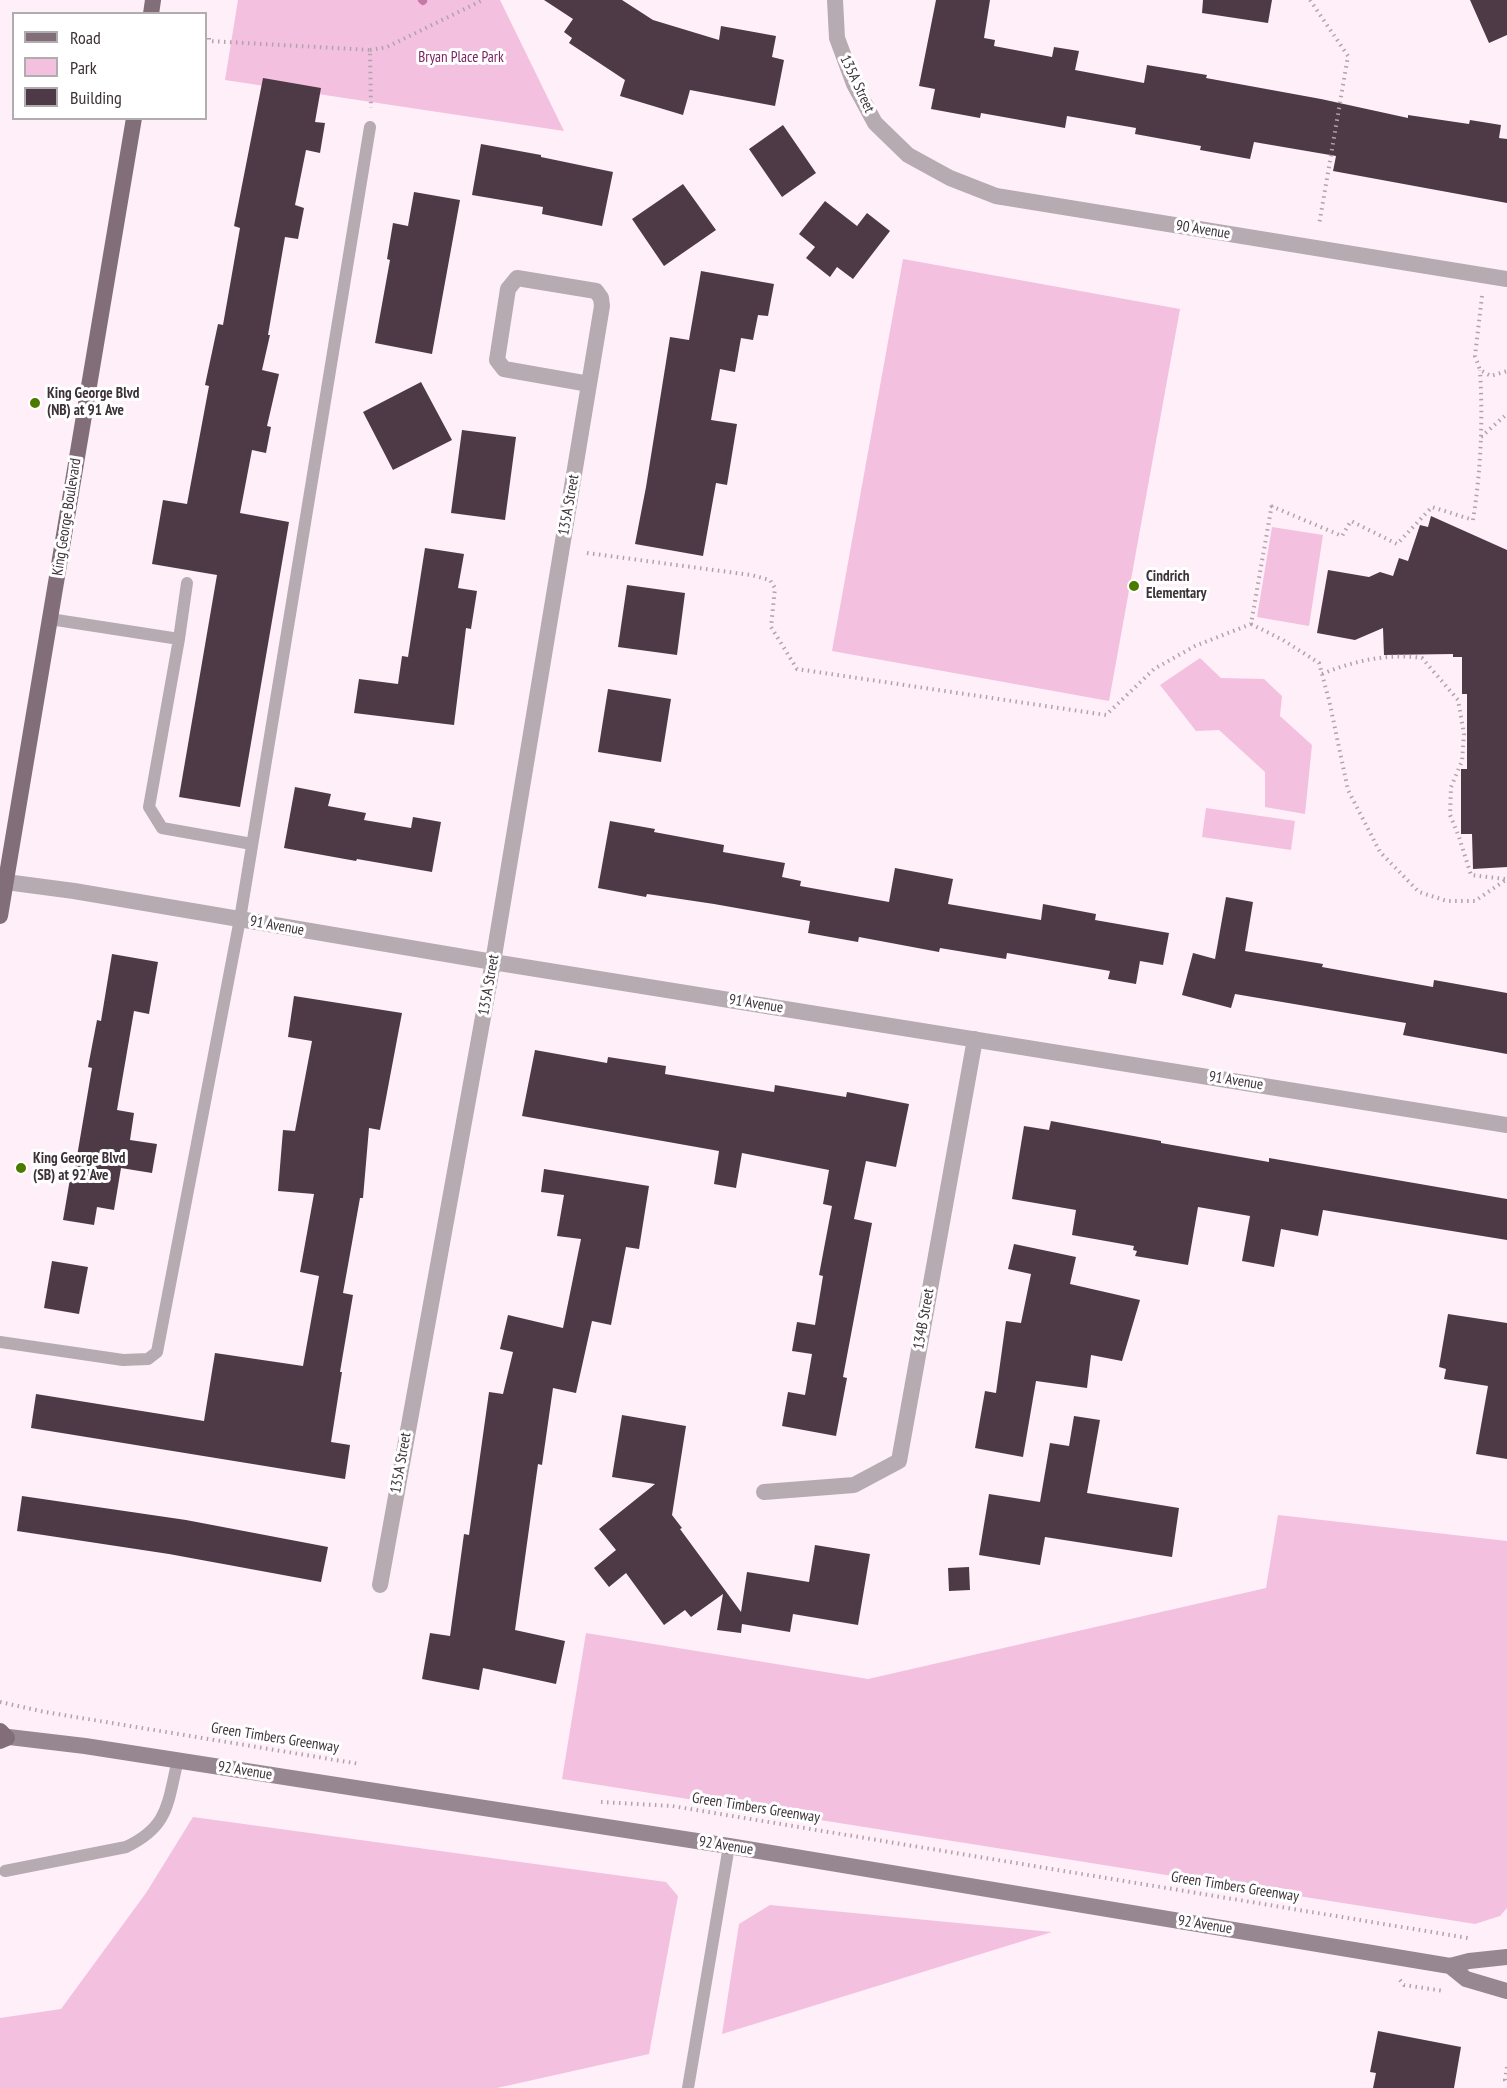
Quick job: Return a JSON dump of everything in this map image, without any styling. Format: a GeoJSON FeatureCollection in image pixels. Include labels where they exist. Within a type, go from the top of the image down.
{"type":"FeatureCollection","features":[{"type":"Feature","properties":{"kind":"main road","name":"King George Boulevard"},"geometry":{"type":"LineString","coordinates":[[0,916],[134,120]]}},
{"type":"Feature","properties":{"kind":"main road","name":"92 Avenue"},"geometry":{"type":"LineString","coordinates":[[2,1737],[85,1746],[729,1846],[1450,1966]]}},
{"type":"Feature","properties":{"kind":"main road"},"geometry":{"type":"LineString","coordinates":[[1450,1966],[1469,1961],[1507,1957]]}},
{"type":"Feature","properties":{"kind":"main road"},"geometry":{"type":"LineString","coordinates":[[1450,1966],[1466,1979],[1507,1991]]}},
{"type":"Feature","properties":{"kind":"street","name":"135A Street"},"geometry":{"type":"LineString","coordinates":[[835,0],[837,38],[854,84],[875,123],[908,155]]}},
{"type":"Feature","properties":{"kind":"street","name":"90 Avenue"},"geometry":{"type":"LineString","coordinates":[[908,155],[950,178],[996,196],[1507,279]]}},
{"type":"Feature","properties":{"kind":"street","name":"135A Street"},"geometry":{"type":"LineString","coordinates":[[380,1585],[493,962],[602,306],[601,298],[596,291],[516,278],[508,289],[497,360],[500,365],[504,369],[589,384]]}},
{"type":"Feature","properties":{"kind":"street","name":"91 Avenue"},"geometry":{"type":"LineString","coordinates":[[6,882],[75,891],[493,962],[1507,1125]]}},
{"type":"Feature","properties":{"kind":"street","name":"134B Street"},"geometry":{"type":"LineString","coordinates":[[764,1492],[854,1485],[898,1461],[975,1039]]}},
{"type":"Feature","properties":{"kind":"lane"},"geometry":{"type":"LineString","coordinates":[[0,1342],[123,1360],[148,1359],[157,1352],[240,920],[370,127]]}},
{"type":"Feature","properties":{"kind":"lane"},"geometry":{"type":"LineString","coordinates":[[187,583],[149,807],[162,828],[252,844]]}},
{"type":"Feature","properties":{"kind":"lane"},"geometry":{"type":"LineString","coordinates":[[50,619],[178,639]]}},
{"type":"Feature","properties":{"kind":"lane"},"geometry":{"type":"LineString","coordinates":[[4,1871],[126,1847],[142,1840],[160,1822],[178,1760]]}},
{"type":"Feature","properties":{"kind":"lane"},"geometry":{"type":"LineString","coordinates":[[688,2088],[729,1846]]}},
{"type":"Feature","properties":{"kind":"path"},"geometry":{"type":"LineString","coordinates":[[209,38],[209,41],[370,50],[387,47],[483,0]]}},
{"type":"Feature","properties":{"kind":"path"},"geometry":{"type":"LineString","coordinates":[[1310,0],[1348,56],[1319,225]]}},
{"type":"Feature","properties":{"kind":"path"},"geometry":{"type":"LineString","coordinates":[[370,50],[370,127]]}},
{"type":"Feature","properties":{"kind":"path"},"geometry":{"type":"LineString","coordinates":[[1251,624],[1272,505],[1342,536],[1351,521],[1397,544],[1432,507],[1473,520],[1480,476],[1482,401],[1480,370],[1475,356],[1482,294]]}},
{"type":"Feature","properties":{"kind":"path"},"geometry":{"type":"LineString","coordinates":[[1480,370],[1491,376],[1507,371]]}},
{"type":"Feature","properties":{"kind":"path"},"geometry":{"type":"LineString","coordinates":[[1481,438],[1507,414]]}},
{"type":"Feature","properties":{"kind":"path"},"geometry":{"type":"LineString","coordinates":[[587,553],[751,575],[770,580],[775,588],[771,627],[798,669],[1106,715],[1155,669],[1196,646],[1251,624],[1283,640],[1318,663],[1329,700],[1348,790],[1380,852],[1419,892],[1447,900],[1476,901],[1506,879]]}},
{"type":"Feature","properties":{"kind":"path"},"geometry":{"type":"LineString","coordinates":[[1322,674],[1377,657],[1422,658],[1458,700],[1464,734],[1462,761],[1451,787],[1450,815],[1471,875],[1506,879]]}},
{"type":"Feature","properties":{"kind":"path","name":"Green Timbers Greenway"},"geometry":{"type":"LineString","coordinates":[[0,1702],[45,1712],[364,1764]]}},
{"type":"Feature","properties":{"kind":"path","name":"Green Timbers Greenway"},"geometry":{"type":"LineString","coordinates":[[594,1801],[672,1806],[1472,1938]]}},
{"type":"Feature","properties":{"kind":"path"},"geometry":{"type":"LineString","coordinates":[[1506,2081],[1507,2067]]}},
{"type":"Feature","properties":{"kind":"green space","name":"Bryan Place Park"},"geometry":{"type":"Polygon","coordinates":[[[238,0],[500,0],[564,131],[225,80],[238,0]]]}},
{"type":"Feature","properties":{"kind":"green space"},"geometry":{"type":"Polygon","coordinates":[[[903,259],[1180,309],[1109,701],[832,651],[903,259]]]}},
{"type":"Feature","properties":{"kind":"green space"},"geometry":{"type":"Polygon","coordinates":[[[1272,527],[1323,535],[1309,626],[1257,617],[1272,527]]]}},
{"type":"Feature","properties":{"kind":"green space"},"geometry":{"type":"Polygon","coordinates":[[[1200,658],[1221,678],[1264,679],[1282,696],[1280,716],[1312,745],[1305,814],[1265,807],[1265,772],[1219,730],[1196,731],[1160,685],[1200,658]]]}},
{"type":"Feature","properties":{"kind":"green space"},"geometry":{"type":"Polygon","coordinates":[[[1206,808],[1295,821],[1291,850],[1202,837],[1206,808]]]}},
{"type":"Feature","properties":{"kind":"green space"},"geometry":{"type":"Polygon","coordinates":[[[1278,1515],[1507,1541],[1507,1908],[1500,1916],[1475,1924],[562,1779],[586,1633],[868,1679],[1266,1588],[1278,1515]]]}},
{"type":"Feature","properties":{"kind":"green space"},"geometry":{"type":"Polygon","coordinates":[[[193,1817],[666,1882],[678,1896],[649,2054],[497,2088],[0,2088],[0,2018],[61,2009],[146,1893],[193,1817]]]}},
{"type":"Feature","properties":{"kind":"green space"},"geometry":{"type":"Polygon","coordinates":[[[770,1905],[1052,1932],[722,2034],[739,1924],[770,1905]]]}},
{"type":"Feature","properties":{"kind":"building"},"geometry":{"type":"Polygon","coordinates":[[[544,0],[622,0],[653,20],[719,40],[721,26],[776,36],[772,57],[784,60],[775,106],[690,90],[683,115],[620,96],[625,80],[569,43],[572,38],[564,32],[573,19],[544,0]]]}},
{"type":"Feature","properties":{"kind":"building"},"geometry":{"type":"Polygon","coordinates":[[[936,0],[990,0],[984,38],[995,40],[994,46],[1052,57],[1054,47],[1079,51],[1075,70],[1144,83],[1147,65],[1207,75],[1206,78],[1408,118],[1408,115],[1469,124],[1470,120],[1501,125],[1499,138],[1507,139],[1507,203],[1333,171],[1336,156],[1254,142],[1250,159],[1200,150],[1201,146],[1135,134],[1136,128],[1067,116],[1065,128],[981,113],[980,118],[931,109],[935,89],[919,86],[936,0]]]}},
{"type":"Feature","properties":{"kind":"building"},"geometry":{"type":"Polygon","coordinates":[[[1203,0],[1272,0],[1268,23],[1202,13],[1203,0]]]}},
{"type":"Feature","properties":{"kind":"building"},"geometry":{"type":"Polygon","coordinates":[[[1470,0],[1507,0],[1507,35],[1489,43],[1470,0]]]}},
{"type":"Feature","properties":{"kind":"building"},"geometry":{"type":"Polygon","coordinates":[[[263,78],[321,88],[315,122],[325,123],[320,153],[306,150],[295,205],[304,208],[298,239],[285,237],[268,335],[270,335],[262,370],[279,374],[267,426],[271,427],[266,453],[252,450],[240,513],[289,522],[240,807],[179,797],[217,575],[152,564],[163,500],[187,504],[209,386],[205,385],[218,324],[223,325],[240,228],[234,226],[263,78]]]}},
{"type":"Feature","properties":{"kind":"building"},"geometry":{"type":"Polygon","coordinates":[[[783,125],[816,173],[782,197],[749,149],[783,125]]]}},
{"type":"Feature","properties":{"kind":"building"},"geometry":{"type":"Polygon","coordinates":[[[481,144],[613,172],[602,226],[542,214],[543,207],[472,195],[481,144]]]}},
{"type":"Feature","properties":{"kind":"building"},"geometry":{"type":"Polygon","coordinates":[[[683,184],[716,230],[664,266],[632,219],[683,184]]]}},
{"type":"Feature","properties":{"kind":"building"},"geometry":{"type":"Polygon","coordinates":[[[414,192],[460,200],[432,354],[375,343],[390,260],[387,259],[393,223],[408,226],[414,192]]]}},
{"type":"Feature","properties":{"kind":"building"},"geometry":{"type":"Polygon","coordinates":[[[825,201],[857,226],[867,213],[890,231],[853,279],[837,267],[830,277],[806,258],[815,247],[799,234],[825,201]]]}},
{"type":"Feature","properties":{"kind":"building"},"geometry":{"type":"Polygon","coordinates":[[[701,271],[774,284],[768,316],[758,315],[753,340],[741,338],[735,372],[720,369],[711,420],[737,424],[727,485],[716,483],[703,556],[635,544],[670,337],[689,340],[701,271]]]}},
{"type":"Feature","properties":{"kind":"building"},"geometry":{"type":"Polygon","coordinates":[[[421,382],[452,440],[393,470],[363,412],[421,382]]]}},
{"type":"Feature","properties":{"kind":"building"},"geometry":{"type":"Polygon","coordinates":[[[462,430],[516,437],[505,520],[451,513],[462,430]]]}},
{"type":"Feature","properties":{"kind":"building"},"geometry":{"type":"Polygon","coordinates":[[[1431,516],[1507,550],[1507,867],[1473,869],[1472,834],[1461,834],[1461,769],[1467,769],[1467,694],[1462,694],[1462,657],[1453,657],[1453,654],[1384,655],[1383,628],[1355,640],[1317,633],[1328,570],[1369,577],[1380,572],[1393,576],[1399,558],[1408,561],[1420,525],[1428,527],[1431,516]]]}},
{"type":"Feature","properties":{"kind":"building"},"geometry":{"type":"Polygon","coordinates":[[[425,548],[464,554],[458,588],[477,591],[471,629],[466,628],[454,725],[354,713],[359,679],[398,684],[402,656],[408,657],[425,548]]]}},
{"type":"Feature","properties":{"kind":"building"},"geometry":{"type":"Polygon","coordinates":[[[627,585],[685,593],[677,655],[618,647],[627,585]]]}},
{"type":"Feature","properties":{"kind":"building"},"geometry":{"type":"Polygon","coordinates":[[[608,689],[671,699],[661,762],[598,752],[608,689]]]}},
{"type":"Feature","properties":{"kind":"building"},"geometry":{"type":"Polygon","coordinates":[[[295,787],[331,794],[328,806],[366,813],[364,820],[411,828],[413,817],[441,822],[432,872],[284,848],[295,787]]]}},
{"type":"Feature","properties":{"kind":"building"},"geometry":{"type":"Polygon","coordinates":[[[610,821],[724,845],[723,852],[785,863],[782,877],[801,881],[800,886],[889,902],[895,868],[953,879],[948,904],[1041,920],[1043,904],[1096,914],[1095,920],[1169,933],[1163,965],[1140,961],[1136,984],[1108,979],[1110,971],[1007,953],[1006,959],[940,948],[939,952],[859,937],[858,942],[808,933],[810,921],[714,904],[647,894],[646,897],[598,888],[610,821]]]}},
{"type":"Feature","properties":{"kind":"building"},"geometry":{"type":"Polygon","coordinates":[[[1226,897],[1253,902],[1245,951],[1323,964],[1322,967],[1433,987],[1434,980],[1507,993],[1507,1054],[1403,1035],[1406,1023],[1235,994],[1231,1008],[1182,995],[1193,953],[1215,959],[1226,897]]]}},
{"type":"Feature","properties":{"kind":"building"},"geometry":{"type":"Polygon","coordinates":[[[112,954],[158,962],[149,1014],[134,1011],[117,1110],[134,1113],[130,1140],[157,1144],[152,1173],[121,1168],[114,1210],[97,1207],[94,1225],[63,1220],[71,1173],[74,1174],[92,1068],[88,1067],[97,1020],[101,1021],[112,954]]]}},
{"type":"Feature","properties":{"kind":"building"},"geometry":{"type":"Polygon","coordinates":[[[294,996],[402,1013],[380,1130],[369,1128],[363,1198],[360,1198],[343,1293],[353,1295],[331,1442],[350,1445],[345,1479],[31,1428],[36,1394],[204,1421],[215,1353],[303,1366],[319,1276],[300,1272],[314,1194],[278,1191],[283,1130],[295,1131],[312,1041],[288,1037],[294,996]]]}},
{"type":"Feature","properties":{"kind":"building"},"geometry":{"type":"Polygon","coordinates":[[[535,1050],[607,1063],[608,1057],[666,1066],[665,1074],[774,1092],[775,1085],[846,1097],[847,1092],[909,1104],[896,1167],[866,1161],[854,1219],[872,1223],[843,1377],[847,1378],[836,1436],[782,1426],[788,1392],[805,1395],[812,1354],[792,1351],[797,1322],[815,1325],[823,1276],[819,1275],[832,1206],[823,1204],[829,1170],[742,1153],[736,1188],[714,1184],[719,1151],[522,1116],[535,1050]]]}},
{"type":"Feature","properties":{"kind":"building"},"geometry":{"type":"Polygon","coordinates":[[[1051,1121],[1269,1162],[1269,1158],[1507,1199],[1507,1240],[1323,1210],[1318,1236],[1281,1229],[1274,1267],[1242,1261],[1250,1216],[1198,1207],[1188,1265],[1135,1256],[1137,1251],[1133,1250],[1134,1246],[1072,1235],[1076,1210],[1012,1199],[1024,1126],[1049,1130],[1051,1121]]]}},
{"type":"Feature","properties":{"kind":"building"},"geometry":{"type":"Polygon","coordinates":[[[544,1169],[649,1186],[639,1249],[626,1247],[611,1325],[592,1321],[576,1393],[553,1388],[542,1465],[538,1464],[515,1630],[565,1641],[556,1684],[483,1668],[479,1690],[422,1679],[430,1633],[450,1636],[464,1534],[469,1535],[489,1392],[503,1394],[513,1352],[500,1349],[508,1315],[563,1328],[581,1239],[557,1236],[564,1195],[541,1192],[544,1169]]]}},
{"type":"Feature","properties":{"kind":"building"},"geometry":{"type":"Polygon","coordinates":[[[1014,1244],[1076,1257],[1070,1284],[1140,1300],[1122,1361],[1091,1355],[1087,1388],[1036,1381],[1023,1457],[975,1448],[985,1391],[996,1393],[1006,1321],[1021,1323],[1031,1274],[1008,1269],[1014,1244]]]}},
{"type":"Feature","properties":{"kind":"building"},"geometry":{"type":"Polygon","coordinates":[[[52,1261],[88,1267],[79,1314],[44,1308],[52,1261]]]}},
{"type":"Feature","properties":{"kind":"building"},"geometry":{"type":"Polygon","coordinates":[[[1448,1314],[1507,1323],[1507,1459],[1476,1454],[1488,1386],[1444,1379],[1446,1369],[1439,1367],[1448,1314]]]}},
{"type":"Feature","properties":{"kind":"building"},"geometry":{"type":"Polygon","coordinates":[[[622,1415],[686,1426],[672,1515],[741,1612],[747,1572],[809,1582],[815,1545],[870,1554],[858,1625],[793,1614],[790,1632],[742,1624],[741,1633],[717,1630],[723,1594],[691,1617],[685,1610],[664,1625],[626,1573],[609,1587],[594,1568],[616,1550],[599,1529],[655,1484],[612,1477],[622,1415]]]}},
{"type":"Feature","properties":{"kind":"building"},"geometry":{"type":"Polygon","coordinates":[[[1074,1416],[1100,1420],[1087,1493],[1179,1508],[1172,1557],[1045,1537],[1040,1565],[979,1555],[989,1494],[1040,1502],[1050,1443],[1069,1446],[1074,1416]]]}},
{"type":"Feature","properties":{"kind":"building"},"geometry":{"type":"Polygon","coordinates":[[[22,1496],[186,1520],[328,1547],[321,1582],[169,1554],[17,1531],[22,1496]]]}},
{"type":"Feature","properties":{"kind":"building"},"geometry":{"type":"Polygon","coordinates":[[[969,1567],[970,1590],[949,1591],[948,1568],[969,1567]]]}},
{"type":"Feature","properties":{"kind":"building"},"geometry":{"type":"Polygon","coordinates":[[[1378,2031],[1461,2047],[1454,2088],[1373,2088],[1376,2073],[1370,2072],[1378,2031]]]}},
{"type":"Feature","properties":{"kind":"place","name":"King George Blvd (NB) at 91 Ave"},"geometry":{"type":"Point","coordinates":[35,403]}},
{"type":"Feature","properties":{"kind":"place","name":"Cindrich Elementary"},"geometry":{"type":"Point","coordinates":[1134,586]}},
{"type":"Feature","properties":{"kind":"place","name":"King George Blvd (SB) at 92 Ave"},"geometry":{"type":"Point","coordinates":[21,1168]}}]}
